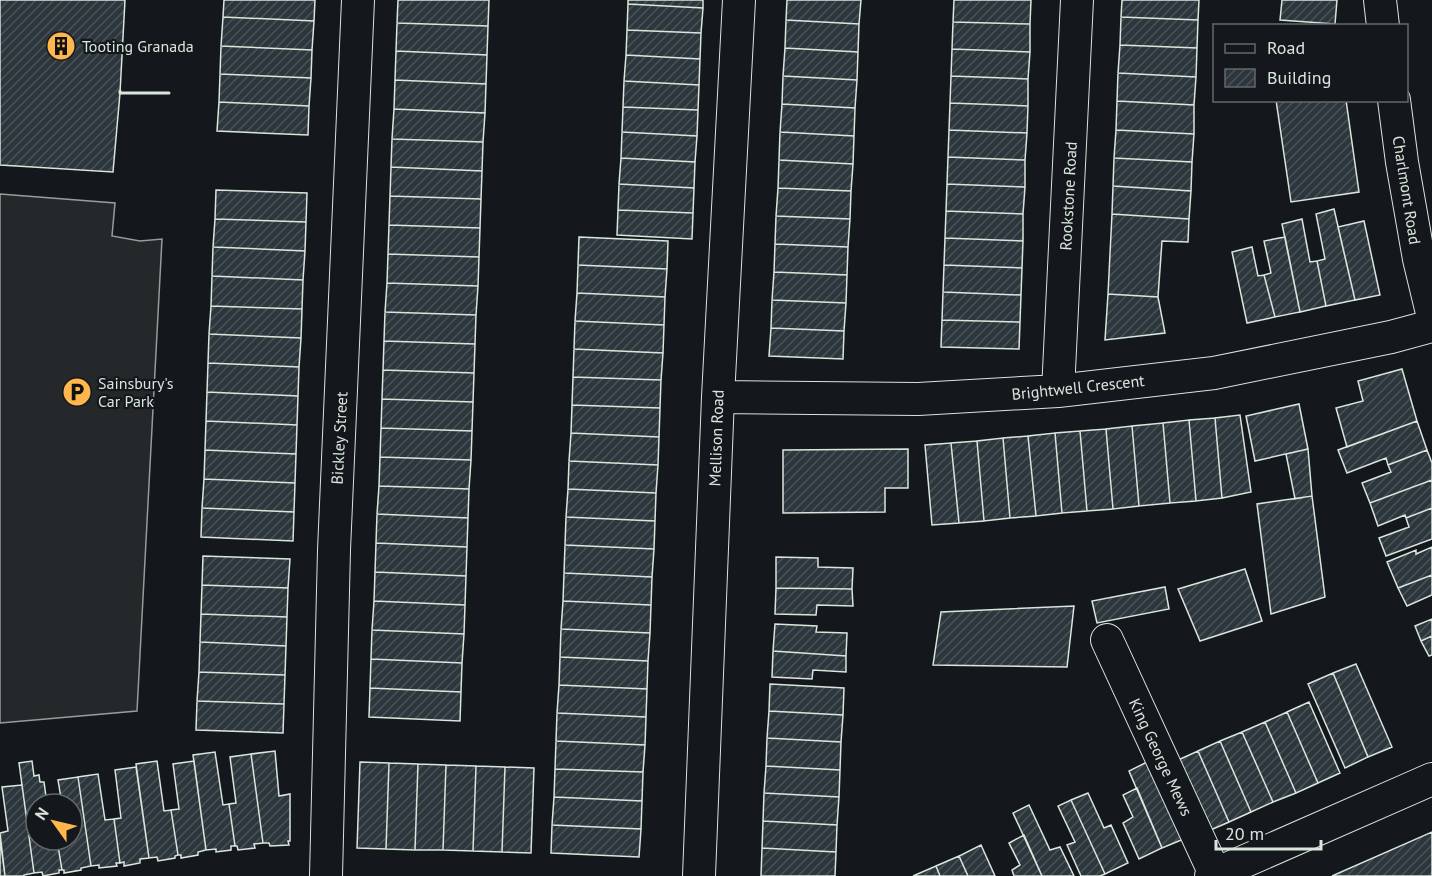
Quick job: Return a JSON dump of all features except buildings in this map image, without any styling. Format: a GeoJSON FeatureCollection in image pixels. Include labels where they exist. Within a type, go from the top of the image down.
{"type":"FeatureCollection","features":[{"type":"Feature","properties":{"kind":"street","name":"Bickley Street"},"geometry":{"type":"LineString","coordinates":[[326,876],[334,550],[358,0]]}},
{"type":"Feature","properties":{"kind":"street","name":"Mellison Road"},"geometry":{"type":"LineString","coordinates":[[699,876],[718,397],[739,0]]}},
{"type":"Feature","properties":{"kind":"street","name":"Rookstone Road"},"geometry":{"type":"LineString","coordinates":[[1058,391],[1077,0]]}},
{"type":"Feature","properties":{"kind":"street"},"geometry":{"type":"LineString","coordinates":[[1380,0],[1383,24]]}},
{"type":"Feature","properties":{"kind":"street","name":"Charlmont Road"},"geometry":{"type":"LineString","coordinates":[[1394,102],[1419,259],[1432,313]]}},
{"type":"Feature","properties":{"kind":"street","name":"Brightwell Crescent"},"geometry":{"type":"LineString","coordinates":[[718,397],[918,399],[1058,391],[1214,372],[1391,337],[1432,326]]}},
{"type":"Feature","properties":{"kind":"street","name":"King George Mews"},"geometry":{"type":"LineString","coordinates":[[1107,640],[1213,875]]}},
{"type":"Feature","properties":{"kind":"street"},"geometry":{"type":"LineString","coordinates":[[1213,875],[1432,779]]}},
{"type":"Feature","properties":{"kind":"shaded area","name":"Sainsbury's Car Park"},"geometry":{"type":"Polygon","coordinates":[[[0,194],[115,203],[112,236],[140,241],[162,239],[137,711],[0,723],[0,194]]]}},
{"type":"Feature","properties":{"kind":"wall"},"geometry":{"type":"LineString","coordinates":[[120,91],[120,93],[169,93]]}},
{"type":"Feature","properties":{"kind":"place","name":"Tooting Granada"},"geometry":{"type":"Point","coordinates":[61,46]}},
{"type":"Feature","properties":{"kind":"place","name":"Sainsbury's Car Park"},"geometry":{"type":"Point","coordinates":[77,392]}}]}
